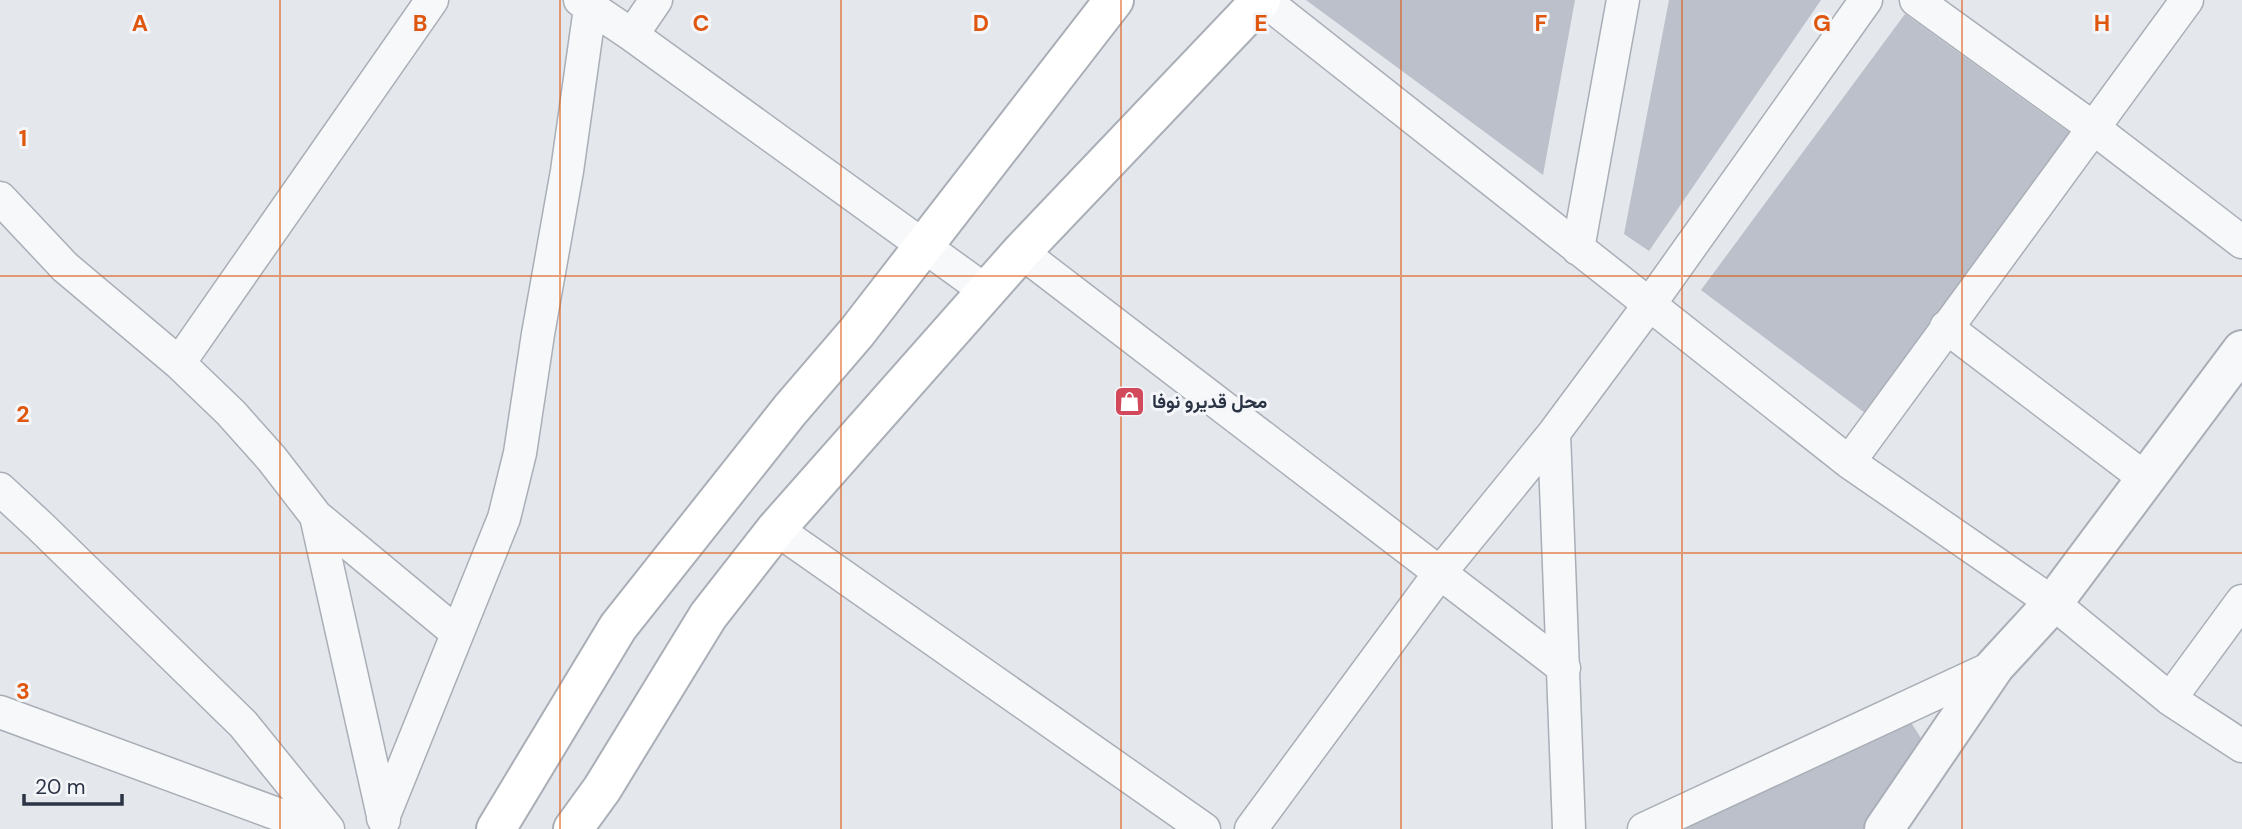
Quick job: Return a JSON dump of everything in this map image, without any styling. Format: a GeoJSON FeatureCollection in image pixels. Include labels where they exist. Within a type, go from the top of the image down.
{"type":"FeatureCollection","features":[{"type":"Feature","properties":{"kind":"main road"},"geometry":{"type":"LineString","coordinates":[[496,829],[618,627],[790,410],[857,332],[1114,0]]}},
{"type":"Feature","properties":{"kind":"main road"},"geometry":{"type":"LineString","coordinates":[[573,829],[602,789],[708,616],[776,529],[1021,252],[1263,0]]}},
{"type":"Feature","properties":{"kind":"street"},"geometry":{"type":"LineString","coordinates":[[179,363],[432,0]]}},
{"type":"Feature","properties":{"kind":"street"},"geometry":{"type":"LineString","coordinates":[[632,35],[656,0]]}},
{"type":"Feature","properties":{"kind":"street"},"geometry":{"type":"LineString","coordinates":[[1263,0],[1849,462],[2053,603],[2170,699],[2242,746]]}},
{"type":"Feature","properties":{"kind":"street"},"geometry":{"type":"LineString","coordinates":[[1578,249],[1623,0]]}},
{"type":"Feature","properties":{"kind":"street"},"geometry":{"type":"LineString","coordinates":[[1251,829],[1439,574],[1554,433],[1649,305],[1866,0]]}},
{"type":"Feature","properties":{"kind":"street"},"geometry":{"type":"LineString","coordinates":[[1916,0],[2092,127],[2242,242]]}},
{"type":"Feature","properties":{"kind":"street"},"geometry":{"type":"LineString","coordinates":[[1849,462],[2187,0]]}},
{"type":"Feature","properties":{"kind":"street"},"geometry":{"type":"LineString","coordinates":[[384,823],[503,518],[520,453],[566,170],[585,4],[632,35],[986,291]]}},
{"type":"Feature","properties":{"kind":"street"},"geometry":{"type":"LineString","coordinates":[[0,198],[65,267],[179,363],[240,423],[316,516],[457,633]]}},
{"type":"Feature","properties":{"kind":"street"},"geometry":{"type":"LineString","coordinates":[[1021,252],[1564,668]]}},
{"type":"Feature","properties":{"kind":"street"},"geometry":{"type":"LineString","coordinates":[[1946,327],[2146,479]]}},
{"type":"Feature","properties":{"kind":"street"},"geometry":{"type":"LineString","coordinates":[[1884,829],[1995,666],[2053,603],[2242,350]]}},
{"type":"Feature","properties":{"kind":"street"},"geometry":{"type":"LineString","coordinates":[[1554,433],[1569,829]]}},
{"type":"Feature","properties":{"kind":"street"},"geometry":{"type":"LineString","coordinates":[[0,489],[243,724],[328,829]]}},
{"type":"Feature","properties":{"kind":"street"},"geometry":{"type":"LineString","coordinates":[[316,516],[384,823]]}},
{"type":"Feature","properties":{"kind":"street"},"geometry":{"type":"LineString","coordinates":[[776,529],[1204,829]]}},
{"type":"Feature","properties":{"kind":"street"},"geometry":{"type":"LineString","coordinates":[[2170,699],[2242,601]]}},
{"type":"Feature","properties":{"kind":"street"},"geometry":{"type":"LineString","coordinates":[[1644,829],[1995,666]]}},
{"type":"Feature","properties":{"kind":"street"},"geometry":{"type":"LineString","coordinates":[[0,712],[318,829]]}},
{"type":"Feature","properties":{"kind":"building"},"geometry":{"type":"Polygon","coordinates":[[[1306,0],[1575,0],[1543,175],[1306,0]]]}},
{"type":"Feature","properties":{"kind":"building"},"geometry":{"type":"Polygon","coordinates":[[[1669,0],[1821,0],[1649,251],[1624,234],[1669,0]]]}},
{"type":"Feature","properties":{"kind":"building"},"geometry":{"type":"Polygon","coordinates":[[[1905,14],[2073,135],[1865,413],[1701,290],[1905,14]]]}},
{"type":"Feature","properties":{"kind":"building"},"geometry":{"type":"Polygon","coordinates":[[[1905,713],[1926,746],[1865,829],[1685,829],[1905,713]]]}},
{"type":"Feature","properties":{"kind":"place","name":"محل قديرو نوفا"},"geometry":{"type":"Point","coordinates":[1129,401]}}]}
